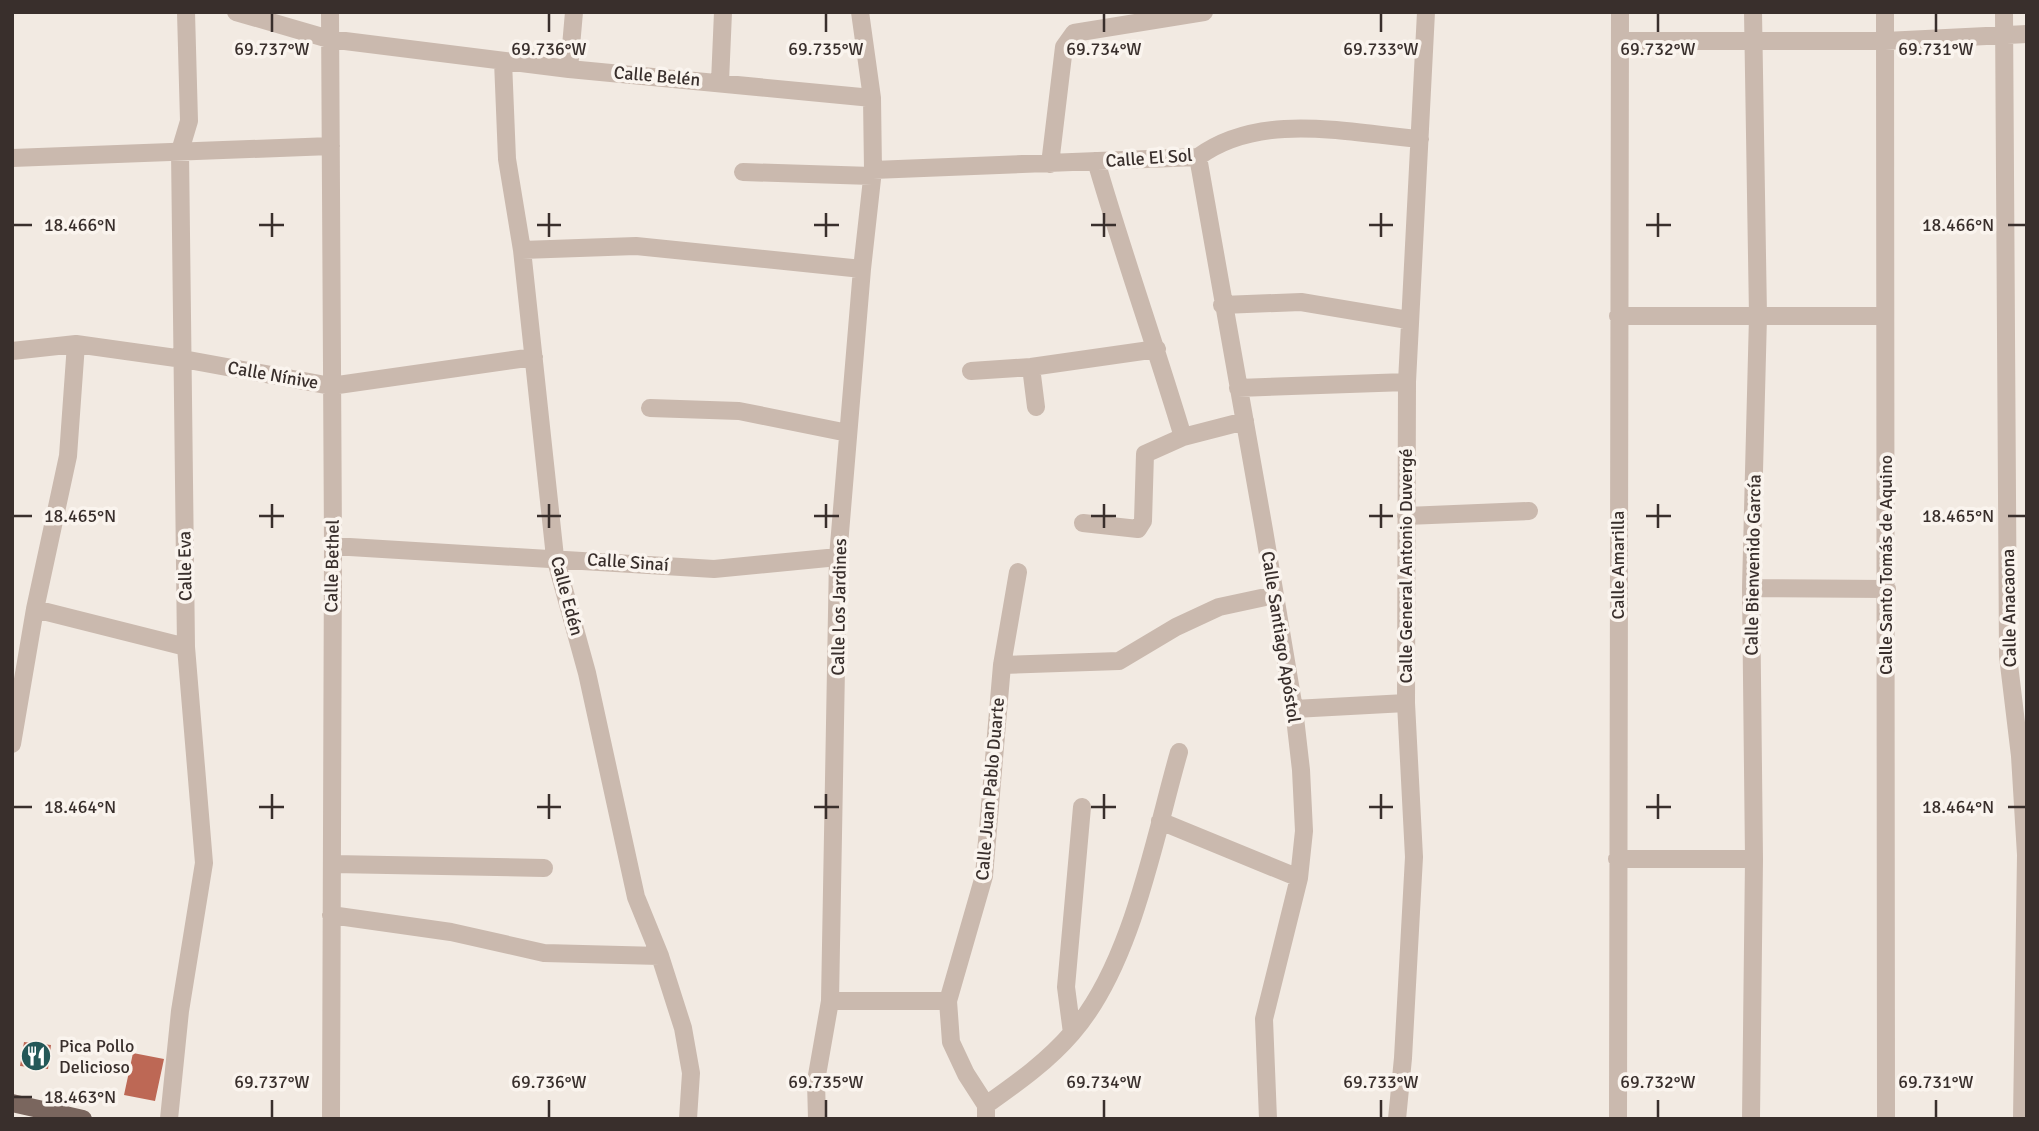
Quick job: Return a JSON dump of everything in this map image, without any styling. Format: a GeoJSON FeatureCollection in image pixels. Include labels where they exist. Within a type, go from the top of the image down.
{"type":"FeatureCollection","features":[{"type":"Feature","properties":{"kind":"main road"},"geometry":{"type":"LineString","coordinates":[[12,1103],[83,1119]]}},
{"type":"Feature","properties":{"kind":"street","name":"Calle Eva"},"geometry":{"type":"LineString","coordinates":[[169,1119],[180,1012],[204,863],[186,647],[180,151],[189,121],[186,12]]}},
{"type":"Feature","properties":{"kind":"street","name":"Calle Belén"},"geometry":{"type":"LineString","coordinates":[[236,12],[329,39],[569,69],[872,98]]}},
{"type":"Feature","properties":{"kind":"street","name":"Calle Bethel"},"geometry":{"type":"LineString","coordinates":[[330,12],[333,545],[331,1119]]}},
{"type":"Feature","properties":{"kind":"street"},"geometry":{"type":"LineString","coordinates":[[569,69],[574,12]]}},
{"type":"Feature","properties":{"kind":"street"},"geometry":{"type":"LineString","coordinates":[[720,82],[723,12]]}},
{"type":"Feature","properties":{"kind":"street","name":"Calle Los Jardines"},"geometry":{"type":"LineString","coordinates":[[817,1119],[816,1082],[830,1001],[838,557],[862,269],[873,173],[872,98],[860,12]]}},
{"type":"Feature","properties":{"kind":"street"},"geometry":{"type":"LineString","coordinates":[[1050,164],[1064,47],[1074,33],[1204,12]]}},
{"type":"Feature","properties":{"kind":"street","name":"Calle General Antonio Duvergé"},"geometry":{"type":"LineString","coordinates":[[1397,1119],[1404,1058],[1414,857],[1406,703],[1407,382],[1408,320],[1426,12]]}},
{"type":"Feature","properties":{"kind":"street","name":"Calle Amarilla"},"geometry":{"type":"LineString","coordinates":[[1618,1119],[1620,12]]}},
{"type":"Feature","properties":{"kind":"street","name":"Calle Bienvenido García"},"geometry":{"type":"LineString","coordinates":[[1751,1119],[1754,859],[1751,588],[1758,317],[1753,12]]}},
{"type":"Feature","properties":{"kind":"street","name":"Calle Santo Tomás de Aquino"},"geometry":{"type":"LineString","coordinates":[[1885,12],[1886,1119]]}},
{"type":"Feature","properties":{"kind":"street","name":"Calle Anacaona"},"geometry":{"type":"LineString","coordinates":[[2004,12],[2008,656],[2023,757],[2026,855],[2022,1119]]}},
{"type":"Feature","properties":{"kind":"street"},"geometry":{"type":"LineString","coordinates":[[1619,41],[1885,41],[2027,34]]}},
{"type":"Feature","properties":{"kind":"street","name":"Calle Edén"},"geometry":{"type":"LineString","coordinates":[[503,61],[507,159],[522,250],[555,557],[587,673],[636,897],[660,956],[683,1028],[689,1062],[688,1119]]}},
{"type":"Feature","properties":{"kind":"street","name":"Calle El Sol"},"geometry":{"type":"LineString","coordinates":[[743,172],[873,173],[1198,157],[1234,136],[1291,129],[1420,139]]}},
{"type":"Feature","properties":{"kind":"street"},"geometry":{"type":"LineString","coordinates":[[12,158],[331,146]]}},
{"type":"Feature","properties":{"kind":"street","name":"Calle Santiago Apóstol"},"geometry":{"type":"LineString","coordinates":[[1198,157],[1294,709],[1304,831],[1299,878],[1264,1019],[1268,1119]]}},
{"type":"Feature","properties":{"kind":"street"},"geometry":{"type":"LineString","coordinates":[[1096,161],[1126,264],[1157,349],[1183,436]]}},
{"type":"Feature","properties":{"kind":"street"},"geometry":{"type":"LineString","coordinates":[[522,250],[636,246],[862,269]]}},
{"type":"Feature","properties":{"kind":"street"},"geometry":{"type":"LineString","coordinates":[[1222,305],[1301,302],[1408,320]]}},
{"type":"Feature","properties":{"kind":"street"},"geometry":{"type":"LineString","coordinates":[[1618,316],[1884,316]]}},
{"type":"Feature","properties":{"kind":"street"},"geometry":{"type":"LineString","coordinates":[[12,744],[35,609],[68,456],[76,344]]}},
{"type":"Feature","properties":{"kind":"street","name":"Calle Nínive"},"geometry":{"type":"LineString","coordinates":[[12,351],[76,344],[183,359],[331,386],[534,358]]}},
{"type":"Feature","properties":{"kind":"street"},"geometry":{"type":"LineString","coordinates":[[971,370],[1031,367],[1157,349]]}},
{"type":"Feature","properties":{"kind":"street"},"geometry":{"type":"LineString","coordinates":[[1031,367],[1036,407]]}},
{"type":"Feature","properties":{"kind":"street"},"geometry":{"type":"LineString","coordinates":[[1238,388],[1407,382]]}},
{"type":"Feature","properties":{"kind":"street"},"geometry":{"type":"LineString","coordinates":[[650,408],[740,411],[848,433]]}},
{"type":"Feature","properties":{"kind":"street"},"geometry":{"type":"LineString","coordinates":[[1083,523],[1138,529],[1142,526],[1145,454],[1183,436],[1245,421]]}},
{"type":"Feature","properties":{"kind":"street"},"geometry":{"type":"LineString","coordinates":[[1406,516],[1529,511]]}},
{"type":"Feature","properties":{"kind":"street","name":"Calle Sinaí"},"geometry":{"type":"LineString","coordinates":[[333,545],[714,569],[838,557]]}},
{"type":"Feature","properties":{"kind":"street","name":"Calle Juan Pablo Duarte"},"geometry":{"type":"LineString","coordinates":[[986,1112],[951,1042],[948,1001],[984,876],[1002,665],[1018,572]]}},
{"type":"Feature","properties":{"kind":"street"},"geometry":{"type":"LineString","coordinates":[[1751,588],[1887,589]]}},
{"type":"Feature","properties":{"kind":"street"},"geometry":{"type":"LineString","coordinates":[[1002,665],[1119,662],[1176,627],[1219,607],[1275,595]]}},
{"type":"Feature","properties":{"kind":"street"},"geometry":{"type":"LineString","coordinates":[[35,609],[186,647]]}},
{"type":"Feature","properties":{"kind":"street"},"geometry":{"type":"LineString","coordinates":[[1294,709],[1406,703]]}},
{"type":"Feature","properties":{"kind":"street"},"geometry":{"type":"LineString","coordinates":[[986,1112],[1033,1072],[1072,1033],[1100,996],[1120,956],[1179,752]]}},
{"type":"Feature","properties":{"kind":"street"},"geometry":{"type":"LineString","coordinates":[[1072,1033],[1066,987],[1082,807]]}},
{"type":"Feature","properties":{"kind":"street"},"geometry":{"type":"LineString","coordinates":[[1160,821],[1299,878]]}},
{"type":"Feature","properties":{"kind":"street"},"geometry":{"type":"LineString","coordinates":[[1617,859],[1754,859]]}},
{"type":"Feature","properties":{"kind":"street"},"geometry":{"type":"LineString","coordinates":[[333,864],[544,867]]}},
{"type":"Feature","properties":{"kind":"street"},"geometry":{"type":"LineString","coordinates":[[331,915],[451,932],[544,953],[660,956]]}},
{"type":"Feature","properties":{"kind":"street"},"geometry":{"type":"LineString","coordinates":[[830,1001],[948,1001]]}},
{"type":"Feature","properties":{"kind":"building","name":"Pica Pollo Delicioso"},"geometry":{"type":"Polygon","coordinates":[[[24,1042],[51,1045],[48,1069],[20,1066],[24,1042]]]}},
{"type":"Feature","properties":{"kind":"building"},"geometry":{"type":"Polygon","coordinates":[[[133,1053],[164,1059],[155,1101],[124,1095],[133,1053]]]}},
{"type":"Feature","properties":{"kind":"place","name":"Pica Pollo Delicioso"},"geometry":{"type":"Point","coordinates":[36,1056]}}]}
